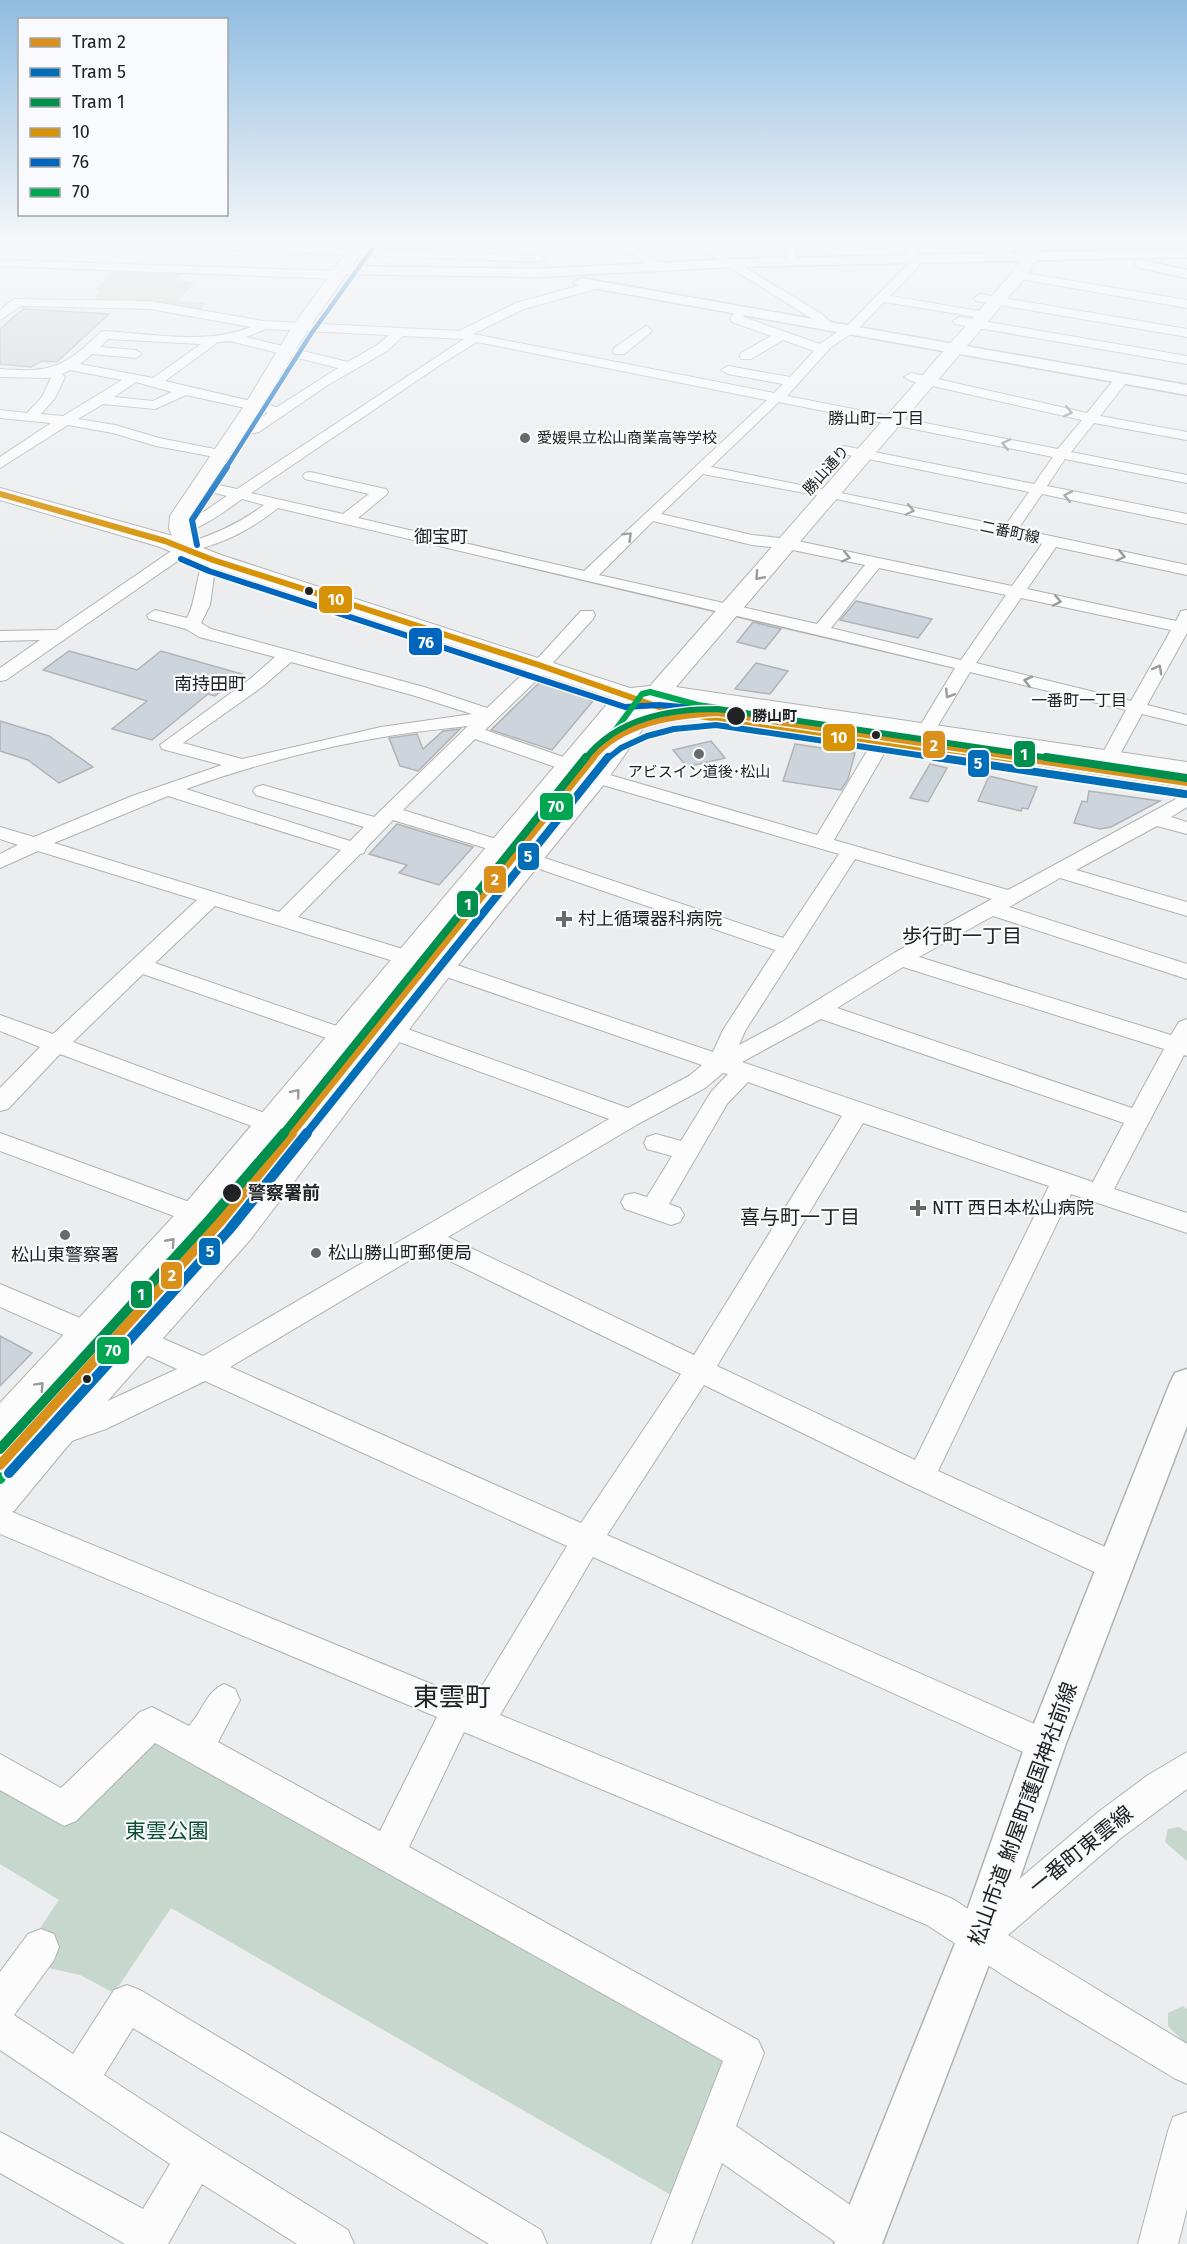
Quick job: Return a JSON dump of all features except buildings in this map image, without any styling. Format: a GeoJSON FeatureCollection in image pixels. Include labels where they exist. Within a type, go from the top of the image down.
{"type":"FeatureCollection","features":[{"type":"Feature","properties":{"kind":"main road"},"geometry":{"type":"LineString","coordinates":[[183,538],[180,516],[253,406],[288,347]]}},
{"type":"Feature","properties":{"kind":"main road","name":"勝山通り"},"geometry":{"type":"LineString","coordinates":[[793,507],[844,450],[885,418],[947,347]]}},
{"type":"Feature","properties":{"kind":"main road","name":"勝山通り"},"geometry":{"type":"LineString","coordinates":[[515,853],[645,692],[730,609],[832,494],[866,454],[885,418]]}},
{"type":"Feature","properties":{"kind":"main road"},"geometry":{"type":"LineString","coordinates":[[0,494],[183,538],[213,560],[540,665],[645,692],[696,717],[921,740],[1107,768],[1187,790]]}},
{"type":"Feature","properties":{"kind":"main road"},"geometry":{"type":"LineString","coordinates":[[747,559],[778,524]]}},
{"type":"Feature","properties":{"kind":"main road"},"geometry":{"type":"LineString","coordinates":[[693,621],[724,586]]}},
{"type":"Feature","properties":{"kind":"main road"},"geometry":{"type":"LineString","coordinates":[[1107,768],[1187,770]]}},
{"type":"Feature","properties":{"kind":"main road"},"geometry":{"type":"LineString","coordinates":[[0,1429],[197,1213],[408,957],[515,853]]}},
{"type":"Feature","properties":{"kind":"main road"},"geometry":{"type":"LineString","coordinates":[[0,1498],[51,1436],[141,1341],[238,1230],[440,968],[515,853]]}},
{"type":"Feature","properties":{"kind":"street"},"geometry":{"type":"LineString","coordinates":[[0,374],[54,374],[71,366],[93,347]]}},
{"type":"Feature","properties":{"kind":"street"},"geometry":{"type":"LineString","coordinates":[[155,382],[205,347]]}},
{"type":"Feature","properties":{"kind":"street"},"geometry":{"type":"LineString","coordinates":[[262,347],[350,367]]}},
{"type":"Feature","properties":{"kind":"street"},"geometry":{"type":"LineString","coordinates":[[236,432],[254,429],[384,347]]}},
{"type":"Feature","properties":{"kind":"street"},"geometry":{"type":"LineString","coordinates":[[0,676],[183,538],[201,520],[455,347]]}},
{"type":"Feature","properties":{"kind":"street"},"geometry":{"type":"LineString","coordinates":[[519,347],[1187,479]]}},
{"type":"Feature","properties":{"kind":"street"},"geometry":{"type":"LineString","coordinates":[[572,357],[582,348],[598,347],[642,355]]}},
{"type":"Feature","properties":{"kind":"street"},"geometry":{"type":"LineString","coordinates":[[619,351],[625,347]]}},
{"type":"Feature","properties":{"kind":"street"},"geometry":{"type":"LineString","coordinates":[[746,356],[759,347]]}},
{"type":"Feature","properties":{"kind":"street"},"geometry":{"type":"LineString","coordinates":[[815,347],[824,350]]}},
{"type":"Feature","properties":{"kind":"street"},"geometry":{"type":"LineString","coordinates":[[587,577],[649,516],[778,397],[827,347]]}},
{"type":"Feature","properties":{"kind":"street"},"geometry":{"type":"LineString","coordinates":[[947,347],[1187,390]]}},
{"type":"Feature","properties":{"kind":"street"},"geometry":{"type":"LineString","coordinates":[[1143,347],[1159,355],[1187,360]]}},
{"type":"Feature","properties":{"kind":"street"},"geometry":{"type":"LineString","coordinates":[[1141,382],[1164,347]]}},
{"type":"Feature","properties":{"kind":"street"},"geometry":{"type":"LineString","coordinates":[[90,350],[136,354]]}},
{"type":"Feature","properties":{"kind":"street"},"geometry":{"type":"LineString","coordinates":[[71,366],[155,382],[184,391],[280,412]]}},
{"type":"Feature","properties":{"kind":"street"},"geometry":{"type":"LineString","coordinates":[[0,464],[23,446],[103,400],[155,366]]}},
{"type":"Feature","properties":{"kind":"street"},"geometry":{"type":"LineString","coordinates":[[712,368],[793,382]]}},
{"type":"Feature","properties":{"kind":"street"},"geometry":{"type":"LineString","coordinates":[[31,417],[48,398],[58,377],[54,374]]}},
{"type":"Feature","properties":{"kind":"street"},"geometry":{"type":"LineString","coordinates":[[920,379],[1091,418],[1187,436]]}},
{"type":"Feature","properties":{"kind":"street"},"geometry":{"type":"LineString","coordinates":[[1009,531],[1061,455],[1122,379]]}},
{"type":"Feature","properties":{"kind":"street"},"geometry":{"type":"LineString","coordinates":[[103,400],[155,405],[184,391]]}},
{"type":"Feature","properties":{"kind":"street"},"geometry":{"type":"LineString","coordinates":[[0,414],[116,429],[156,442],[220,454]]}},
{"type":"Feature","properties":{"kind":"street"},"geometry":{"type":"LineString","coordinates":[[1132,426],[1139,416],[1187,425]]}},
{"type":"Feature","properties":{"kind":"street"},"geometry":{"type":"LineString","coordinates":[[844,450],[1187,519]]}},
{"type":"Feature","properties":{"kind":"street","name":"二番町線"},"geometry":{"type":"LineString","coordinates":[[701,469],[832,494],[1187,570]]}},
{"type":"Feature","properties":{"kind":"street"},"geometry":{"type":"LineString","coordinates":[[310,476],[381,492],[347,519]]}},
{"type":"Feature","properties":{"kind":"street"},"geometry":{"type":"LineString","coordinates":[[200,485],[730,609],[1187,720]]}},
{"type":"Feature","properties":{"kind":"street"},"geometry":{"type":"LineString","coordinates":[[183,538],[245,526],[277,502]]}},
{"type":"Feature","properties":{"kind":"street"},"geometry":{"type":"LineString","coordinates":[[649,516],[752,540],[788,544],[1015,592],[1185,623],[1137,707],[1107,768]]}},
{"type":"Feature","properties":{"kind":"street"},"geometry":{"type":"LineString","coordinates":[[921,740],[965,666],[1052,541]]}},
{"type":"Feature","properties":{"kind":"street"},"geometry":{"type":"LineString","coordinates":[[192,626],[202,605],[207,569],[213,560]]}},
{"type":"Feature","properties":{"kind":"street"},"geometry":{"type":"LineString","coordinates":[[820,631],[875,563]]}},
{"type":"Feature","properties":{"kind":"street"},"geometry":{"type":"LineString","coordinates":[[155,615],[192,626],[205,633],[428,694],[478,710],[489,717]]}},
{"type":"Feature","properties":{"kind":"street"},"geometry":{"type":"LineString","coordinates":[[283,921],[489,717],[587,615]]}},
{"type":"Feature","properties":{"kind":"street"},"geometry":{"type":"LineString","coordinates":[[0,636],[57,635]]}},
{"type":"Feature","properties":{"kind":"street"},"geometry":{"type":"LineString","coordinates":[[242,765],[169,745],[256,683],[288,655]]}},
{"type":"Feature","properties":{"kind":"street"},"geometry":{"type":"LineString","coordinates":[[0,862],[101,813],[242,765],[384,732],[489,717]]}},
{"type":"Feature","properties":{"kind":"street"},"geometry":{"type":"LineString","coordinates":[[318,746],[340,725]]}},
{"type":"Feature","properties":{"kind":"street"},"geometry":{"type":"LineString","coordinates":[[473,732],[582,771],[1010,897]]}},
{"type":"Feature","properties":{"kind":"street"},"geometry":{"type":"LineString","coordinates":[[823,842],[886,735]]}},
{"type":"Feature","properties":{"kind":"street"},"geometry":{"type":"LineString","coordinates":[[167,789],[357,849]]}},
{"type":"Feature","properties":{"kind":"street"},"geometry":{"type":"LineString","coordinates":[[263,791],[385,819],[515,853],[787,947]]}},
{"type":"Feature","properties":{"kind":"street"},"geometry":{"type":"LineString","coordinates":[[51,1436],[96,1420],[204,1369],[630,1118],[697,1082],[720,1063],[741,1054],[819,1010],[901,959],[1155,819],[1187,799]]}},
{"type":"Feature","properties":{"kind":"street"},"geometry":{"type":"LineString","coordinates":[[1155,819],[1187,828]]}},
{"type":"Feature","properties":{"kind":"street"},"geometry":{"type":"LineString","coordinates":[[0,833],[210,899],[408,957]]}},
{"type":"Feature","properties":{"kind":"street"},"geometry":{"type":"LineString","coordinates":[[720,1063],[734,1030],[851,850]]}},
{"type":"Feature","properties":{"kind":"street"},"geometry":{"type":"LineString","coordinates":[[1058,871],[1187,909]]}},
{"type":"Feature","properties":{"kind":"street"},"geometry":{"type":"LineString","coordinates":[[0,1103],[56,1044],[210,899]]}},
{"type":"Feature","properties":{"kind":"street"},"geometry":{"type":"LineString","coordinates":[[991,908],[1187,972]]}},
{"type":"Feature","properties":{"kind":"street"},"geometry":{"type":"LineString","coordinates":[[901,959],[1184,1040],[1099,1194]]}},
{"type":"Feature","properties":{"kind":"street"},"geometry":{"type":"LineString","coordinates":[[140,965],[343,1036]]}},
{"type":"Feature","properties":{"kind":"street"},"geometry":{"type":"LineString","coordinates":[[440,968],[1187,1223]]}},
{"type":"Feature","properties":{"kind":"street"},"geometry":{"type":"LineString","coordinates":[[819,1010],[1139,1119]]}},
{"type":"Feature","properties":{"kind":"street"},"geometry":{"type":"LineString","coordinates":[[0,1023],[270,1124]]}},
{"type":"Feature","properties":{"kind":"street"},"geometry":{"type":"LineString","coordinates":[[392,1031],[630,1118]]}},
{"type":"Feature","properties":{"kind":"street"},"geometry":{"type":"LineString","coordinates":[[653,1209],[719,1098],[744,1072]]}},
{"type":"Feature","properties":{"kind":"street"},"geometry":{"type":"LineString","coordinates":[[387,1854],[468,1716],[700,1370],[857,1112]]}},
{"type":"Feature","properties":{"kind":"street"},"geometry":{"type":"LineString","coordinates":[[0,1142],[238,1230]]}},
{"type":"Feature","properties":{"kind":"street"},"geometry":{"type":"LineString","coordinates":[[656,1143],[687,1152]]}},
{"type":"Feature","properties":{"kind":"street"},"geometry":{"type":"LineString","coordinates":[[921,1477],[1064,1182]]}},
{"type":"Feature","properties":{"kind":"street"},"geometry":{"type":"LineString","coordinates":[[426,1238],[921,1477],[1114,1566]]}},
{"type":"Feature","properties":{"kind":"street"},"geometry":{"type":"LineString","coordinates":[[0,1295],[89,1334]]}},
{"type":"Feature","properties":{"kind":"street"},"geometry":{"type":"LineString","coordinates":[[141,1341],[1045,1746]]}},
{"type":"Feature","properties":{"kind":"street","name":"松山市道 鮒屋町護国神社前線"},"geometry":{"type":"LineString","coordinates":[[863,2241],[979,1936],[1045,1746],[1114,1566],[1183,1406]]}},
{"type":"Feature","properties":{"kind":"street"},"geometry":{"type":"LineString","coordinates":[[0,1520],[940,1912],[1019,1964],[1187,2065]]}},
{"type":"Feature","properties":{"kind":"street"},"geometry":{"type":"LineString","coordinates":[[192,1746],[208,1729],[224,1700]]}},
{"type":"Feature","properties":{"kind":"street"},"geometry":{"type":"LineString","coordinates":[[0,1771],[64,1809],[152,1724],[745,2053],[671,2244]]}},
{"type":"Feature","properties":{"kind":"street","name":"一番町東雲線"},"geometry":{"type":"LineString","coordinates":[[979,1936],[1069,1858],[1160,1786],[1187,1768]]}},
{"type":"Feature","properties":{"kind":"street"},"geometry":{"type":"LineString","coordinates":[[0,2003],[40,1947]]}},
{"type":"Feature","properties":{"kind":"street"},"geometry":{"type":"LineString","coordinates":[[79,2080],[127,2003],[527,2244]]}},
{"type":"Feature","properties":{"kind":"street"},"geometry":{"type":"LineString","coordinates":[[0,2028],[196,2158],[334,2244]]}},
{"type":"Feature","properties":{"kind":"street"},"geometry":{"type":"LineString","coordinates":[[1158,2244],[1187,2131]]}},
{"type":"Feature","properties":{"kind":"street"},"geometry":{"type":"LineString","coordinates":[[715,2135],[863,2241]]}},
{"type":"Feature","properties":{"kind":"street"},"geometry":{"type":"LineString","coordinates":[[0,2151],[79,2197],[105,2206],[148,2240],[196,2158]]}},
{"type":"Feature","properties":{"kind":"green space","name":"東雲公園"},"geometry":{"type":"Polygon","coordinates":[[[154,1735],[729,2059],[676,2198],[171,1908],[114,1993],[80,1975],[39,1966],[38,1931],[59,1900],[0,1864],[0,1786],[64,1824],[154,1735]]]}},
{"type":"Feature","properties":{"kind":"green space"},"geometry":{"type":"Polygon","coordinates":[[[1179,1827],[1187,1832],[1187,1861],[1165,1842],[1168,1829],[1179,1827]]]}},
{"type":"Feature","properties":{"kind":"green space"},"geometry":{"type":"Polygon","coordinates":[[[1183,2006],[1187,2009],[1187,2045],[1168,2026],[1168,2013],[1183,2006]]]}},
{"type":"Feature","properties":{"kind":"tram line","name":"1"},"geometry":{"type":"LineString","coordinates":[[0,1449],[210,1219],[286,1130],[594,747],[622,728],[668,712],[718,709],[1187,778]]}},
{"type":"Feature","properties":{"kind":"tram line","name":"2"},"geometry":{"type":"LineString","coordinates":[[0,1465],[220,1222],[601,747],[614,738],[656,721],[717,713],[1187,782]]}},
{"type":"Feature","properties":{"kind":"tram line","name":"5"},"geometry":{"type":"LineString","coordinates":[[9,1473],[229,1230],[609,756],[621,748],[660,732],[716,725],[1185,794]]}},
{"type":"Feature","properties":{"kind":"transit line","name":"76"},"geometry":{"type":"LineString","coordinates":[[197,545],[192,520],[263,413],[303,347]]}},
{"type":"Feature","properties":{"kind":"transit line","name":"10"},"geometry":{"type":"LineString","coordinates":[[0,494],[165,541],[213,560],[539,665],[673,712],[1187,790]]}},
{"type":"Feature","properties":{"kind":"transit line","name":"76"},"geometry":{"type":"LineString","coordinates":[[181,559],[209,571],[625,707],[659,705],[694,708],[1185,782]]}},
{"type":"Feature","properties":{"kind":"transit line","name":"70"},"geometry":{"type":"LineString","coordinates":[[0,1479],[43,1428],[229,1222],[430,960],[586,770],[642,694],[650,692],[698,705],[1187,778]]}},
{"type":"Feature","properties":{"kind":"place","name":"愛媛県立松山商業高等学校"},"geometry":{"type":"Point","coordinates":[525,438]}},
{"type":"Feature","properties":{"kind":"place","name":"勝山町"},"geometry":{"type":"Point","coordinates":[736,716]}},
{"type":"Feature","properties":{"kind":"place","name":"アビスイン道後･松山"},"geometry":{"type":"Point","coordinates":[699,754]}},
{"type":"Feature","properties":{"kind":"place","name":"村上循環器科病院"},"geometry":{"type":"Point","coordinates":[564,919]}},
{"type":"Feature","properties":{"kind":"place","name":"警察署前"},"geometry":{"type":"Point","coordinates":[232,1193]}},
{"type":"Feature","properties":{"kind":"place","name":"NTT 西日本松山病院"},"geometry":{"type":"Point","coordinates":[918,1208]}},
{"type":"Feature","properties":{"kind":"place","name":"松山東警察署"},"geometry":{"type":"Point","coordinates":[65,1235]}},
{"type":"Feature","properties":{"kind":"place","name":"松山勝山町郵便局"},"geometry":{"type":"Point","coordinates":[316,1253]}},
{"type":"Feature","properties":{"kind":"district","name":"勝山町一丁目"},"geometry":{"type":"Point","coordinates":[876,418]}},
{"type":"Feature","properties":{"kind":"district","name":"御宝町"},"geometry":{"type":"Point","coordinates":[441,537]}},
{"type":"Feature","properties":{"kind":"district","name":"南持田町"},"geometry":{"type":"Point","coordinates":[210,684]}},
{"type":"Feature","properties":{"kind":"district","name":"一番町一丁目"},"geometry":{"type":"Point","coordinates":[1079,700]}},
{"type":"Feature","properties":{"kind":"district","name":"歩行町一丁目"},"geometry":{"type":"Point","coordinates":[962,936]}},
{"type":"Feature","properties":{"kind":"district","name":"喜与町一丁目"},"geometry":{"type":"Point","coordinates":[800,1217]}},
{"type":"Feature","properties":{"kind":"district","name":"東雲町"},"geometry":{"type":"Point","coordinates":[452,1697]}}]}
